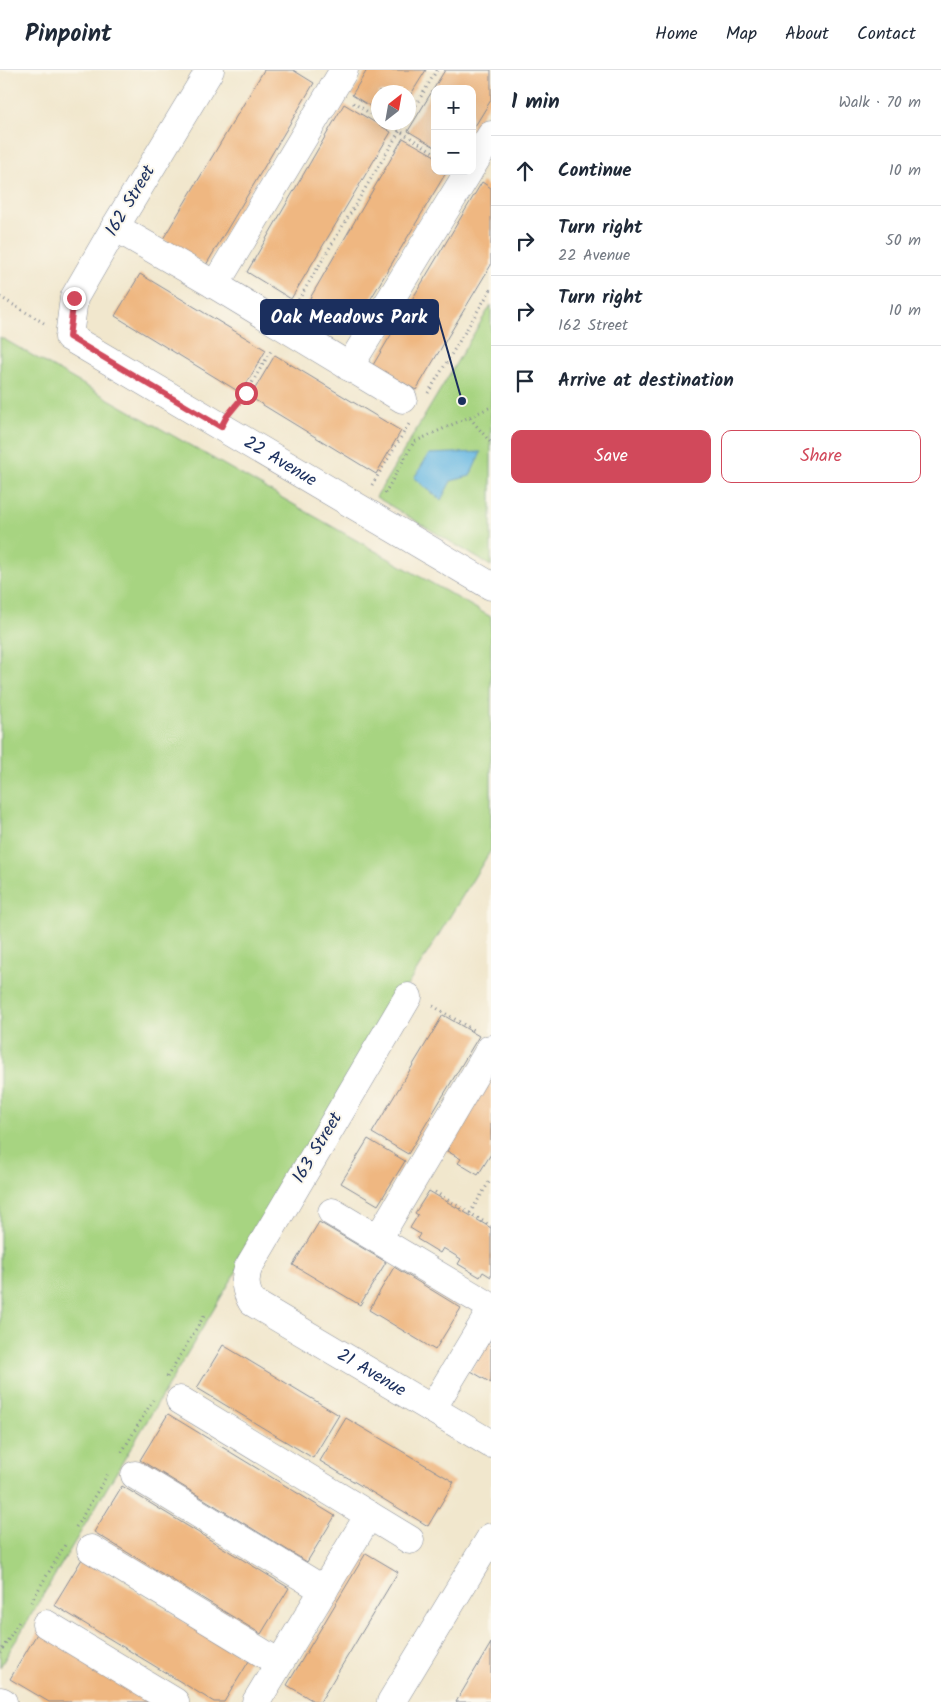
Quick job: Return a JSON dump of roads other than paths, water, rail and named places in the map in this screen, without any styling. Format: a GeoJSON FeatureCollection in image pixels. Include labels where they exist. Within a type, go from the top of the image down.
{"type":"FeatureCollection","features":[{"type":"Feature","properties":{"kind":"street","name":"162 Street"},"geometry":{"type":"LineString","coordinates":[[69,337],[74,298],[210,70]]}},
{"type":"Feature","properties":{"kind":"street"},"geometry":{"type":"LineString","coordinates":[[215,285],[344,70]]}},
{"type":"Feature","properties":{"kind":"street"},"geometry":{"type":"LineString","coordinates":[[476,159],[491,135]]}},
{"type":"Feature","properties":{"kind":"street"},"geometry":{"type":"LineString","coordinates":[[349,366],[467,175]]}},
{"type":"Feature","properties":{"kind":"street"},"geometry":{"type":"LineString","coordinates":[[115,227],[215,285],[413,406]]}},
{"type":"Feature","properties":{"kind":"street","name":"22 Avenue"},"geometry":{"type":"LineString","coordinates":[[69,337],[491,586]]}},
{"type":"Feature","properties":{"kind":"street","name":"163 Street"},"geometry":{"type":"LineString","coordinates":[[252,1302],[244,1278],[248,1268],[408,997]]}},
{"type":"Feature","properties":{"kind":"street"},"geometry":{"type":"LineString","coordinates":[[378,1239],[490,1049]]}},
{"type":"Feature","properties":{"kind":"street"},"geometry":{"type":"LineString","coordinates":[[332,1212],[491,1309],[432,1409]]}},
{"type":"Feature","properties":{"kind":"street","name":"21 Avenue"},"geometry":{"type":"LineString","coordinates":[[252,1302],[491,1444]]}},
{"type":"Feature","properties":{"kind":"street"},"geometry":{"type":"LineString","coordinates":[[167,1392],[410,1540]]}},
{"type":"Feature","properties":{"kind":"street"},"geometry":{"type":"LineString","coordinates":[[122,1467],[324,1590]]}},
{"type":"Feature","properties":{"kind":"street"},"geometry":{"type":"LineString","coordinates":[[256,1702],[369,1515]]}},
{"type":"Feature","properties":{"kind":"street"},"geometry":{"type":"LineString","coordinates":[[391,1702],[491,1538]]}},
{"type":"Feature","properties":{"kind":"street"},"geometry":{"type":"LineString","coordinates":[[79,1539],[279,1663]]}},
{"type":"Feature","properties":{"kind":"street"},"geometry":{"type":"LineString","coordinates":[[32,1616],[175,1702]]}},
{"type":"Feature","properties":{"kind":"water"},"geometry":{"type":"Polygon","coordinates":[[[481,452],[470,476],[451,481],[441,500],[414,478],[429,454],[481,452]]]}},
{"type":"Feature","properties":{"kind":"place","name":"Oak Meadows Park"},"geometry":{"type":"Point","coordinates":[462,401]}}]}
